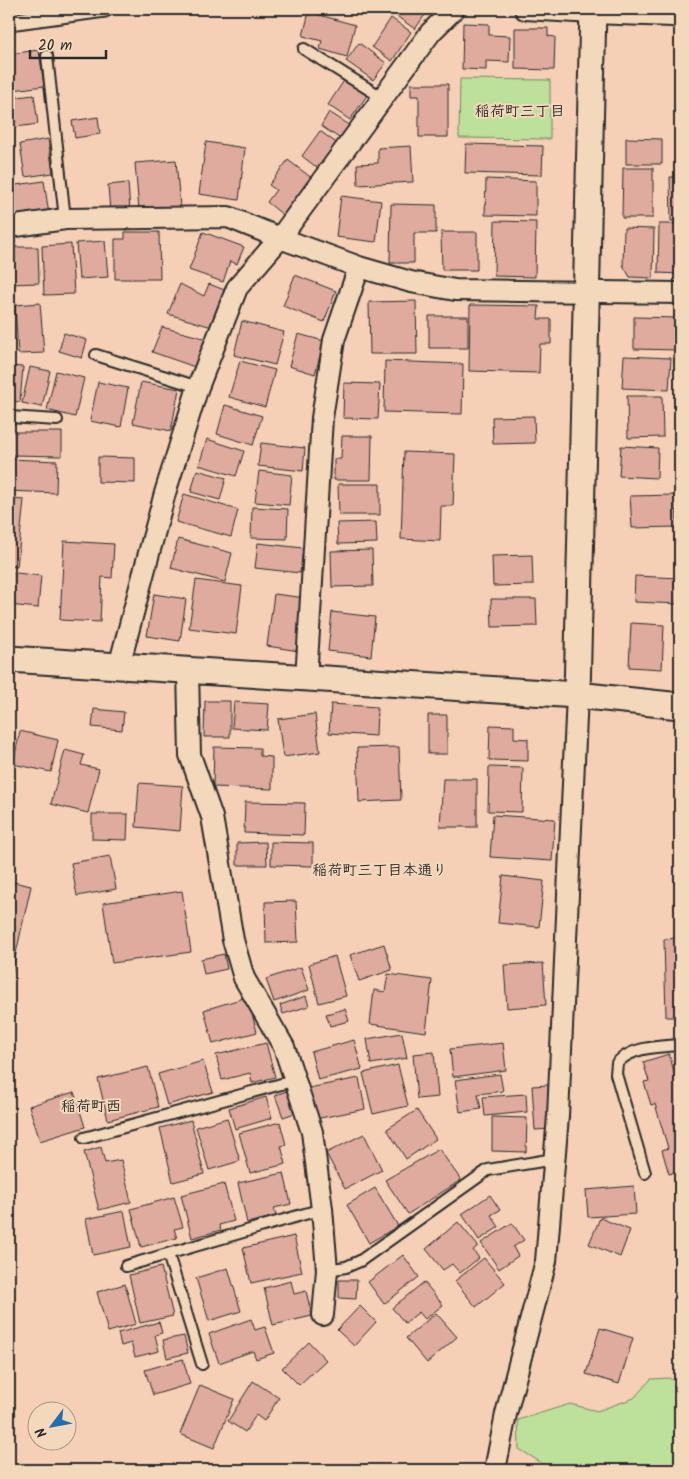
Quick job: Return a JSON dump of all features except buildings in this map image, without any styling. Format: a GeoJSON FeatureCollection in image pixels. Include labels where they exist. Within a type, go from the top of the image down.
{"type":"FeatureCollection","features":[{"type":"Feature","properties":{"kind":"street"},"geometry":{"type":"LineString","coordinates":[[9,22],[105,9]]}},
{"type":"Feature","properties":{"kind":"street"},"geometry":{"type":"LineString","coordinates":[[119,666],[165,493],[198,388],[237,288],[280,238],[431,32],[454,9]]}},
{"type":"Feature","properties":{"kind":"street"},"geometry":{"type":"LineString","coordinates":[[525,9],[593,11],[680,17]]}},
{"type":"Feature","properties":{"kind":"street"},"geometry":{"type":"LineString","coordinates":[[495,1470],[506,1414],[546,1261],[558,1116],[577,696],[593,11]]}},
{"type":"Feature","properties":{"kind":"street"},"geometry":{"type":"LineString","coordinates":[[9,227],[65,219],[228,217],[359,267],[412,282],[455,290],[680,293]]}},
{"type":"Feature","properties":{"kind":"street"},"geometry":{"type":"LineString","coordinates":[[306,679],[322,418],[334,340],[359,267]]}},
{"type":"Feature","properties":{"kind":"street"},"geometry":{"type":"LineString","coordinates":[[9,659],[577,696],[680,706]]}},
{"type":"Feature","properties":{"kind":"street"},"geometry":{"type":"LineString","coordinates":[[188,671],[190,755],[212,817],[233,940],[244,978],[284,1047],[312,1132],[322,1209],[327,1270],[323,1315]]}},
{"type":"Feature","properties":{"kind":"lane"},"geometry":{"type":"LineString","coordinates":[[304,49],[383,98]]}},
{"type":"Feature","properties":{"kind":"lane"},"geometry":{"type":"LineString","coordinates":[[46,56],[65,219]]}},
{"type":"Feature","properties":{"kind":"lane"},"geometry":{"type":"LineString","coordinates":[[96,355],[198,388]]}},
{"type":"Feature","properties":{"kind":"lane"},"geometry":{"type":"LineString","coordinates":[[9,416],[57,420]]}},
{"type":"Feature","properties":{"kind":"lane"},"geometry":{"type":"LineString","coordinates":[[645,1173],[616,1074],[617,1063],[624,1055],[640,1049],[680,1045]]}},
{"type":"Feature","properties":{"kind":"lane"},"geometry":{"type":"LineString","coordinates":[[84,1138],[296,1080]]}},
{"type":"Feature","properties":{"kind":"lane"},"geometry":{"type":"LineString","coordinates":[[327,1270],[346,1267],[360,1261],[488,1170],[554,1159]]}},
{"type":"Feature","properties":{"kind":"lane"},"geometry":{"type":"LineString","coordinates":[[126,1266],[322,1209]]}},
{"type":"Feature","properties":{"kind":"lane"},"geometry":{"type":"LineString","coordinates":[[168,1254],[202,1364]]}},
{"type":"Feature","properties":{"kind":"green space"},"geometry":{"type":"Polygon","coordinates":[[[460,79],[550,80],[550,139],[459,138],[460,79]]]}},
{"type":"Feature","properties":{"kind":"green space"},"geometry":{"type":"Polygon","coordinates":[[[669,1378],[680,1384],[680,1470],[553,1470],[519,1449],[518,1420],[570,1404],[597,1411],[634,1398],[651,1379],[669,1378]]]}},
{"type":"Feature","properties":{"kind":"district","name":"稲荷町三丁目"},"geometry":{"type":"Point","coordinates":[520,111]}},
{"type":"Feature","properties":{"kind":"district","name":"稲荷町三丁目本通り"},"geometry":{"type":"Point","coordinates":[380,870]}},
{"type":"Feature","properties":{"kind":"district","name":"稲荷町西"},"geometry":{"type":"Point","coordinates":[91,1106]}}]}
